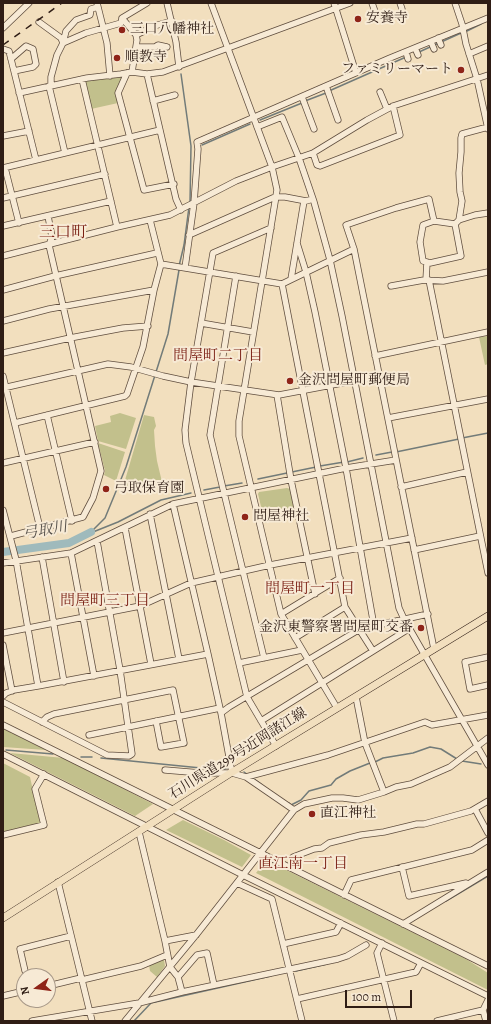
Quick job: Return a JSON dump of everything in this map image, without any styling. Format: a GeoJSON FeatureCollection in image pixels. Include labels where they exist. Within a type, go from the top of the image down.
{"type":"FeatureCollection","features":[{"type":"Feature","properties":{"kind":"main road","name":"石川県道299号近岡諸江線"},"geometry":{"type":"LineString","coordinates":[[3,918],[232,773],[488,616]]}},
{"type":"Feature","properties":{"kind":"street"},"geometry":{"type":"LineString","coordinates":[[3,28],[30,3]]}},
{"type":"Feature","properties":{"kind":"street"},"geometry":{"type":"LineString","coordinates":[[63,43],[120,23],[122,18],[147,3]]}},
{"type":"Feature","properties":{"kind":"street"},"geometry":{"type":"LineString","coordinates":[[167,3],[176,42],[179,67]]}},
{"type":"Feature","properties":{"kind":"street"},"geometry":{"type":"LineString","coordinates":[[210,3],[272,167],[277,190],[239,421],[239,436],[281,614],[337,708]]}},
{"type":"Feature","properties":{"kind":"street"},"geometry":{"type":"LineString","coordinates":[[19,93],[82,79],[130,72],[147,74],[163,72],[335,6],[350,3]]}},
{"type":"Feature","properties":{"kind":"street"},"geometry":{"type":"LineString","coordinates":[[372,3],[378,20]]}},
{"type":"Feature","properties":{"kind":"street"},"geometry":{"type":"LineString","coordinates":[[400,3],[402,9]]}},
{"type":"Feature","properties":{"kind":"street"},"geometry":{"type":"LineString","coordinates":[[426,262],[430,263],[461,256],[457,222],[462,201],[459,173],[461,138],[462,134],[488,128],[478,79],[469,54],[464,31],[455,3]]}},
{"type":"Feature","properties":{"kind":"street"},"geometry":{"type":"LineString","coordinates":[[65,153],[50,86],[51,77],[66,31],[76,20],[90,15],[91,9],[98,5],[107,43],[110,76]]}},
{"type":"Feature","properties":{"kind":"street"},"geometry":{"type":"LineString","coordinates":[[335,6],[356,73]]}},
{"type":"Feature","properties":{"kind":"street"},"geometry":{"type":"LineString","coordinates":[[122,18],[136,35],[137,40],[130,72],[118,93],[144,190],[174,184]]}},
{"type":"Feature","properties":{"kind":"street"},"geometry":{"type":"LineString","coordinates":[[181,267],[189,235],[188,206],[198,149],[197,142],[254,118],[303,100],[328,89],[356,73],[432,45],[464,31],[488,18]]}},
{"type":"Feature","properties":{"kind":"street"},"geometry":{"type":"LineString","coordinates":[[136,35],[154,26],[172,21]]}},
{"type":"Feature","properties":{"kind":"street"},"geometry":{"type":"LineString","coordinates":[[38,22],[61,38],[63,43]]}},
{"type":"Feature","properties":{"kind":"street"},"geometry":{"type":"LineString","coordinates":[[136,47],[154,47],[158,45],[167,47]]}},
{"type":"Feature","properties":{"kind":"street"},"geometry":{"type":"LineString","coordinates":[[11,59],[26,46],[33,49],[36,64],[33,67],[14,71]]}},
{"type":"Feature","properties":{"kind":"street"},"geometry":{"type":"LineString","coordinates":[[469,54],[488,46]]}},
{"type":"Feature","properties":{"kind":"street"},"geometry":{"type":"LineString","coordinates":[[3,49],[9,51],[36,160]]}},
{"type":"Feature","properties":{"kind":"street"},"geometry":{"type":"LineString","coordinates":[[147,74],[174,184],[176,199],[188,206]]}},
{"type":"Feature","properties":{"kind":"street"},"geometry":{"type":"LineString","coordinates":[[3,256],[170,215],[236,181],[312,153],[393,106],[488,75]]}},
{"type":"Feature","properties":{"kind":"street"},"geometry":{"type":"LineString","coordinates":[[82,79],[117,227]]}},
{"type":"Feature","properties":{"kind":"street"},"geometry":{"type":"LineString","coordinates":[[328,89],[338,120]]}},
{"type":"Feature","properties":{"kind":"street"},"geometry":{"type":"LineString","coordinates":[[380,92],[387,109]]}},
{"type":"Feature","properties":{"kind":"street"},"geometry":{"type":"LineString","coordinates":[[154,101],[175,95]]}},
{"type":"Feature","properties":{"kind":"street"},"geometry":{"type":"LineString","coordinates":[[303,100],[314,129]]}},
{"type":"Feature","properties":{"kind":"street"},"geometry":{"type":"LineString","coordinates":[[312,153],[317,165],[320,166],[400,135],[393,106]]}},
{"type":"Feature","properties":{"kind":"street"},"geometry":{"type":"LineString","coordinates":[[257,127],[282,117],[299,158],[313,199],[330,260],[400,608],[404,619],[488,765]]}},
{"type":"Feature","properties":{"kind":"street"},"geometry":{"type":"LineString","coordinates":[[19,223],[4,168],[160,130]]}},
{"type":"Feature","properties":{"kind":"street"},"geometry":{"type":"LineString","coordinates":[[3,136],[29,131]]}},
{"type":"Feature","properties":{"kind":"street"},"geometry":{"type":"LineString","coordinates":[[3,198],[105,174]]}},
{"type":"Feature","properties":{"kind":"street"},"geometry":{"type":"LineString","coordinates":[[189,235],[276,198],[285,197],[304,201],[313,199]]}},
{"type":"Feature","properties":{"kind":"street"},"geometry":{"type":"LineString","coordinates":[[434,221],[429,199],[389,210],[346,225],[354,249],[434,649]]}},
{"type":"Feature","properties":{"kind":"street"},"geometry":{"type":"LineString","coordinates":[[3,226],[111,201]]}},
{"type":"Feature","properties":{"kind":"street"},"geometry":{"type":"LineString","coordinates":[[291,279],[304,201]]}},
{"type":"Feature","properties":{"kind":"street"},"geometry":{"type":"LineString","coordinates":[[488,213],[475,215],[457,222],[434,221],[423,225],[420,242],[423,261],[426,262],[427,280],[488,573]]}},
{"type":"Feature","properties":{"kind":"street"},"geometry":{"type":"LineString","coordinates":[[11,538],[40,528],[83,517],[94,498],[102,471],[48,245],[52,237],[48,216]]}},
{"type":"Feature","properties":{"kind":"street"},"geometry":{"type":"LineString","coordinates":[[15,423],[125,396],[127,394],[148,326],[154,290],[161,264],[150,220]]}},
{"type":"Feature","properties":{"kind":"street"},"geometry":{"type":"LineString","coordinates":[[271,228],[213,253],[191,382],[185,430],[186,443],[217,577],[247,697],[276,746]]}},
{"type":"Feature","properties":{"kind":"street"},"geometry":{"type":"LineString","coordinates":[[297,243],[306,272],[329,386],[374,626]]}},
{"type":"Feature","properties":{"kind":"street"},"geometry":{"type":"LineString","coordinates":[[161,264],[282,284],[354,249]]}},
{"type":"Feature","properties":{"kind":"street"},"geometry":{"type":"LineString","coordinates":[[3,290],[55,276],[158,253]]}},
{"type":"Feature","properties":{"kind":"street"},"geometry":{"type":"LineString","coordinates":[[392,286],[427,280],[443,281],[488,272]]}},
{"type":"Feature","properties":{"kind":"street"},"geometry":{"type":"LineString","coordinates":[[236,276],[210,435],[264,658]]}},
{"type":"Feature","properties":{"kind":"street"},"geometry":{"type":"LineString","coordinates":[[282,284],[345,607],[373,651]]}},
{"type":"Feature","properties":{"kind":"street"},"geometry":{"type":"LineString","coordinates":[[3,321],[62,306],[154,290]]}},
{"type":"Feature","properties":{"kind":"street"},"geometry":{"type":"LineString","coordinates":[[201,323],[253,332]]}},
{"type":"Feature","properties":{"kind":"street"},"geometry":{"type":"LineString","coordinates":[[3,353],[123,328],[148,326]]}},
{"type":"Feature","properties":{"kind":"street"},"geometry":{"type":"LineString","coordinates":[[375,356],[488,332]]}},
{"type":"Feature","properties":{"kind":"street"},"geometry":{"type":"LineString","coordinates":[[4,388],[108,364],[136,368],[191,382],[277,395],[380,376]]}},
{"type":"Feature","properties":{"kind":"street"},"geometry":{"type":"LineString","coordinates":[[3,376],[4,388],[15,423],[40,528]]}},
{"type":"Feature","properties":{"kind":"street"},"geometry":{"type":"LineString","coordinates":[[277,395],[291,475],[315,594]]}},
{"type":"Feature","properties":{"kind":"street"},"geometry":{"type":"LineString","coordinates":[[388,418],[488,399]]}},
{"type":"Feature","properties":{"kind":"street"},"geometry":{"type":"LineString","coordinates":[[47,415],[72,520]]}},
{"type":"Feature","properties":{"kind":"street"},"geometry":{"type":"LineString","coordinates":[[3,463],[95,442]]}},
{"type":"Feature","properties":{"kind":"street"},"geometry":{"type":"LineString","coordinates":[[3,563],[16,558],[42,557],[71,553],[173,504],[251,488],[291,475],[370,464],[395,455]]}},
{"type":"Feature","properties":{"kind":"street"},"geometry":{"type":"LineString","coordinates":[[401,487],[468,472]]}},
{"type":"Feature","properties":{"kind":"street"},"geometry":{"type":"LineString","coordinates":[[173,504],[221,711],[232,773]]}},
{"type":"Feature","properties":{"kind":"street"},"geometry":{"type":"LineString","coordinates":[[3,510],[16,558],[38,686]]}},
{"type":"Feature","properties":{"kind":"street"},"geometry":{"type":"LineString","coordinates":[[150,514],[179,659]]}},
{"type":"Feature","properties":{"kind":"street"},"geometry":{"type":"LineString","coordinates":[[125,528],[151,664]]}},
{"type":"Feature","properties":{"kind":"street"},"geometry":{"type":"LineString","coordinates":[[414,550],[480,536]]}},
{"type":"Feature","properties":{"kind":"street"},"geometry":{"type":"LineString","coordinates":[[3,633],[140,606],[192,583],[217,577],[270,565],[412,538]]}},
{"type":"Feature","properties":{"kind":"street"},"geometry":{"type":"LineString","coordinates":[[3,702],[107,755],[129,756],[132,754],[120,670],[97,541]]}},
{"type":"Feature","properties":{"kind":"street"},"geometry":{"type":"LineString","coordinates":[[71,553],[94,676]]}},
{"type":"Feature","properties":{"kind":"street"},"geometry":{"type":"LineString","coordinates":[[42,557],[64,682]]}},
{"type":"Feature","properties":{"kind":"street"},"geometry":{"type":"LineString","coordinates":[[281,614],[340,578]]}},
{"type":"Feature","properties":{"kind":"street"},"geometry":{"type":"LineString","coordinates":[[295,638],[345,607]]}},
{"type":"Feature","properties":{"kind":"street"},"geometry":{"type":"LineString","coordinates":[[89,735],[178,717],[221,711],[360,629],[428,614]]}},
{"type":"Feature","properties":{"kind":"street"},"geometry":{"type":"LineString","coordinates":[[260,720],[410,628]]}},
{"type":"Feature","properties":{"kind":"street"},"geometry":{"type":"LineString","coordinates":[[3,645],[12,691]]}},
{"type":"Feature","properties":{"kind":"street"},"geometry":{"type":"LineString","coordinates":[[239,663],[302,650]]}},
{"type":"Feature","properties":{"kind":"street"},"geometry":{"type":"LineString","coordinates":[[3,696],[12,691],[208,654]]}},
{"type":"Feature","properties":{"kind":"street"},"geometry":{"type":"LineString","coordinates":[[488,657],[465,662],[470,689],[488,685]]}},
{"type":"Feature","properties":{"kind":"street"},"geometry":{"type":"LineString","coordinates":[[42,722],[47,717],[54,714],[173,690],[184,743],[161,747],[156,721]]}},
{"type":"Feature","properties":{"kind":"street"},"geometry":{"type":"LineString","coordinates":[[356,697],[365,743],[384,792]]}},
{"type":"Feature","properties":{"kind":"street"},"geometry":{"type":"LineString","coordinates":[[250,777],[365,743],[425,722],[432,725],[488,715]]}},
{"type":"Feature","properties":{"kind":"street"},"geometry":{"type":"LineString","coordinates":[[3,725],[488,966]]}},
{"type":"Feature","properties":{"kind":"street"},"geometry":{"type":"LineString","coordinates":[[125,1021],[196,935],[294,810],[304,804],[332,798],[358,800],[396,787],[411,784],[450,767],[488,738]]}},
{"type":"Feature","properties":{"kind":"street"},"geometry":{"type":"LineString","coordinates":[[3,754],[146,827],[488,996]]}},
{"type":"Feature","properties":{"kind":"street"},"geometry":{"type":"LineString","coordinates":[[165,770],[201,773],[232,773],[250,777],[294,810]]}},
{"type":"Feature","properties":{"kind":"street"},"geometry":{"type":"LineString","coordinates":[[3,835],[44,825],[35,789],[44,774]]}},
{"type":"Feature","properties":{"kind":"street"},"geometry":{"type":"LineString","coordinates":[[294,857],[314,849],[322,848],[329,843],[360,835],[424,824],[475,809],[488,801]]}},
{"type":"Feature","properties":{"kind":"street"},"geometry":{"type":"LineString","coordinates":[[475,809],[488,833]]}},
{"type":"Feature","properties":{"kind":"street"},"geometry":{"type":"LineString","coordinates":[[139,832],[170,967],[178,977],[182,992]]}},
{"type":"Feature","properties":{"kind":"street"},"geometry":{"type":"LineString","coordinates":[[344,895],[351,880],[472,850],[488,840]]}},
{"type":"Feature","properties":{"kind":"street"},"geometry":{"type":"LineString","coordinates":[[402,867],[409,896],[472,882]]}},
{"type":"Feature","properties":{"kind":"street"},"geometry":{"type":"LineString","coordinates":[[403,924],[488,872]]}},
{"type":"Feature","properties":{"kind":"street"},"geometry":{"type":"LineString","coordinates":[[58,882],[92,1021]]}},
{"type":"Feature","properties":{"kind":"street"},"geometry":{"type":"LineString","coordinates":[[237,883],[272,899],[302,1021]]}},
{"type":"Feature","properties":{"kind":"street"},"geometry":{"type":"LineString","coordinates":[[283,944],[336,932],[341,923]]}},
{"type":"Feature","properties":{"kind":"street"},"geometry":{"type":"LineString","coordinates":[[165,941],[196,935]]}},
{"type":"Feature","properties":{"kind":"street"},"geometry":{"type":"LineString","coordinates":[[24,968],[20,949],[71,936]]}},
{"type":"Feature","properties":{"kind":"street"},"geometry":{"type":"LineString","coordinates":[[382,943],[377,953],[394,1021]]}},
{"type":"Feature","properties":{"kind":"street"},"geometry":{"type":"LineString","coordinates":[[32,1021],[139,1003],[214,985],[290,971],[348,956],[366,945]]}},
{"type":"Feature","properties":{"kind":"street"},"geometry":{"type":"LineString","coordinates":[[178,977],[197,955],[207,953],[214,985]]}},
{"type":"Feature","properties":{"kind":"street"},"geometry":{"type":"LineString","coordinates":[[56,984],[141,966],[167,954]]}},
{"type":"Feature","properties":{"kind":"street"},"geometry":{"type":"LineString","coordinates":[[297,999],[416,972],[421,963]]}},
{"type":"Feature","properties":{"kind":"street"},"geometry":{"type":"LineString","coordinates":[[3,996],[16,994]]}},
{"type":"Feature","properties":{"kind":"street"},"geometry":{"type":"LineString","coordinates":[[486,1021],[483,1010],[488,1000]]}},
{"type":"Feature","properties":{"kind":"street"},"geometry":{"type":"LineString","coordinates":[[437,1021],[483,1010]]}},
{"type":"Feature","properties":{"kind":"shaded area"},"geometry":{"type":"Polygon","coordinates":[[[121,75],[123,78],[118,103],[91,109],[84,81],[121,75]]]}},
{"type":"Feature","properties":{"kind":"shaded area"},"geometry":{"type":"Polygon","coordinates":[[[488,336],[488,364],[485,365],[479,337],[488,336]]]}},
{"type":"Feature","properties":{"kind":"shaded area"},"geometry":{"type":"Polygon","coordinates":[[[120,413],[136,418],[126,449],[98,441],[95,426],[111,422],[110,416],[120,413]]]}},
{"type":"Feature","properties":{"kind":"shaded area"},"geometry":{"type":"Polygon","coordinates":[[[144,415],[154,417],[156,426],[154,430],[155,446],[162,482],[121,494],[144,415]]]}},
{"type":"Feature","properties":{"kind":"shaded area"},"geometry":{"type":"Polygon","coordinates":[[[98,443],[125,452],[116,481],[104,475],[105,471],[98,443]]]}},
{"type":"Feature","properties":{"kind":"shaded area"},"geometry":{"type":"Polygon","coordinates":[[[287,488],[290,489],[295,516],[265,523],[258,494],[259,492],[287,488]]]}},
{"type":"Feature","properties":{"kind":"shaded area"},"geometry":{"type":"Polygon","coordinates":[[[3,728],[46,750],[3,747],[3,728]]]}},
{"type":"Feature","properties":{"kind":"shaded area"},"geometry":{"type":"Polygon","coordinates":[[[10,753],[64,758],[153,804],[135,816],[10,753]]]}},
{"type":"Feature","properties":{"kind":"shaded area"},"geometry":{"type":"Polygon","coordinates":[[[3,763],[30,777],[41,827],[40,829],[3,838],[3,763]]]}},
{"type":"Feature","properties":{"kind":"shaded area"},"geometry":{"type":"Polygon","coordinates":[[[183,820],[251,855],[242,867],[166,830],[183,820]]]}},
{"type":"Feature","properties":{"kind":"shaded area"},"geometry":{"type":"Polygon","coordinates":[[[266,860],[466,959],[488,973],[488,990],[256,873],[266,860]]]}},
{"type":"Feature","properties":{"kind":"shaded area"},"geometry":{"type":"Polygon","coordinates":[[[161,958],[164,960],[165,966],[157,977],[150,971],[149,965],[161,958]]]}},
{"type":"Feature","properties":{"kind":"waterway"},"geometry":{"type":"LineString","coordinates":[[465,32],[481,24]]}},
{"type":"Feature","properties":{"kind":"waterway"},"geometry":{"type":"LineString","coordinates":[[419,52],[461,33]]}},
{"type":"Feature","properties":{"kind":"waterway"},"geometry":{"type":"LineString","coordinates":[[329,91],[406,57]]}},
{"type":"Feature","properties":{"kind":"waterway"},"geometry":{"type":"LineString","coordinates":[[181,74],[191,146],[190,203]]}},
{"type":"Feature","properties":{"kind":"waterway"},"geometry":{"type":"LineString","coordinates":[[305,101],[326,93]]}},
{"type":"Feature","properties":{"kind":"waterway"},"geometry":{"type":"LineString","coordinates":[[260,120],[302,103]]}},
{"type":"Feature","properties":{"kind":"waterway"},"geometry":{"type":"LineString","coordinates":[[202,145],[250,124]]}},
{"type":"Feature","properties":{"kind":"waterway"},"geometry":{"type":"LineString","coordinates":[[179,266],[184,245],[189,207]]}},
{"type":"Feature","properties":{"kind":"waterway"},"geometry":{"type":"LineString","coordinates":[[91,532],[105,518],[126,467],[168,334],[179,270]]}},
{"type":"Feature","properties":{"kind":"waterway"},"geometry":{"type":"LineString","coordinates":[[462,438],[488,433]]}},
{"type":"Feature","properties":{"kind":"waterway"},"geometry":{"type":"LineString","coordinates":[[396,452],[459,439]]}},
{"type":"Feature","properties":{"kind":"waterway"},"geometry":{"type":"LineString","coordinates":[[376,455],[392,452]]}},
{"type":"Feature","properties":{"kind":"waterway"},"geometry":{"type":"LineString","coordinates":[[347,462],[363,458]]}},
{"type":"Feature","properties":{"kind":"waterway"},"geometry":{"type":"LineString","coordinates":[[320,466],[344,462]]}},
{"type":"Feature","properties":{"kind":"waterway"},"geometry":{"type":"LineString","coordinates":[[258,479],[316,467]]}},
{"type":"Feature","properties":{"kind":"waterway"},"geometry":{"type":"LineString","coordinates":[[224,486],[242,483]]}},
{"type":"Feature","properties":{"kind":"waterway"},"geometry":{"type":"LineString","coordinates":[[204,490],[220,487]]}},
{"type":"Feature","properties":{"kind":"waterway"},"geometry":{"type":"LineString","coordinates":[[93,532],[118,522],[161,500],[191,493]]}},
{"type":"Feature","properties":{"kind":"waterway","name":"弓取川"},"geometry":{"type":"LineString","coordinates":[[3,552],[69,543],[91,532]]}},
{"type":"Feature","properties":{"kind":"waterway"},"geometry":{"type":"LineString","coordinates":[[375,762],[383,758],[413,753],[430,747],[441,749],[457,759]]}},
{"type":"Feature","properties":{"kind":"waterway"},"geometry":{"type":"LineString","coordinates":[[6,750],[53,754]]}},
{"type":"Feature","properties":{"kind":"waterway"},"geometry":{"type":"LineString","coordinates":[[81,757],[92,757]]}},
{"type":"Feature","properties":{"kind":"waterway"},"geometry":{"type":"LineString","coordinates":[[101,758],[221,770],[228,768]]}},
{"type":"Feature","properties":{"kind":"waterway"},"geometry":{"type":"LineString","coordinates":[[462,761],[481,764]]}},
{"type":"Feature","properties":{"kind":"waterway"},"geometry":{"type":"LineString","coordinates":[[289,803],[291,805],[301,800],[309,791],[331,785],[336,779],[350,771],[370,763]]}},
{"type":"Feature","properties":{"kind":"waterway"},"geometry":{"type":"LineString","coordinates":[[244,772],[248,775]]}},
{"type":"Feature","properties":{"kind":"waterway"},"geometry":{"type":"LineString","coordinates":[[251,777],[261,784]]}},
{"type":"Feature","properties":{"kind":"waterway"},"geometry":{"type":"LineString","coordinates":[[446,901],[488,876]]}},
{"type":"Feature","properties":{"kind":"waterway"},"geometry":{"type":"LineString","coordinates":[[296,971],[327,964]]}},
{"type":"Feature","properties":{"kind":"waterway"},"geometry":{"type":"LineString","coordinates":[[134,1021],[151,1003],[271,976]]}},
{"type":"Feature","properties":{"kind":"railway"},"geometry":{"type":"LineString","coordinates":[[3,45],[62,3]]}},
{"type":"Feature","properties":{"kind":"place","name":"安養寺"},"geometry":{"type":"Point","coordinates":[358,19]}},
{"type":"Feature","properties":{"kind":"place","name":"三口八幡神社"},"geometry":{"type":"Point","coordinates":[122,30]}},
{"type":"Feature","properties":{"kind":"place","name":"順教寺"},"geometry":{"type":"Point","coordinates":[117,58]}},
{"type":"Feature","properties":{"kind":"place","name":"ファミリーマート"},"geometry":{"type":"Point","coordinates":[461,70]}},
{"type":"Feature","properties":{"kind":"place","name":"金沢問屋町郵便局"},"geometry":{"type":"Point","coordinates":[290,381]}},
{"type":"Feature","properties":{"kind":"place","name":"弓取保育園"},"geometry":{"type":"Point","coordinates":[106,489]}},
{"type":"Feature","properties":{"kind":"place","name":"問屋神社"},"geometry":{"type":"Point","coordinates":[245,517]}},
{"type":"Feature","properties":{"kind":"place","name":"金沢東警察署問屋町交番"},"geometry":{"type":"Point","coordinates":[421,628]}},
{"type":"Feature","properties":{"kind":"place","name":"直江神社"},"geometry":{"type":"Point","coordinates":[312,814]}},
{"type":"Feature","properties":{"kind":"district","name":"三口町"},"geometry":{"type":"Point","coordinates":[63,233]}},
{"type":"Feature","properties":{"kind":"district","name":"問屋町二丁目"},"geometry":{"type":"Point","coordinates":[218,356]}},
{"type":"Feature","properties":{"kind":"district","name":"問屋町一丁目"},"geometry":{"type":"Point","coordinates":[310,589]}},
{"type":"Feature","properties":{"kind":"district","name":"問屋町三丁目"},"geometry":{"type":"Point","coordinates":[105,601]}},
{"type":"Feature","properties":{"kind":"district","name":"直江南一丁目"},"geometry":{"type":"Point","coordinates":[303,864]}}]}
